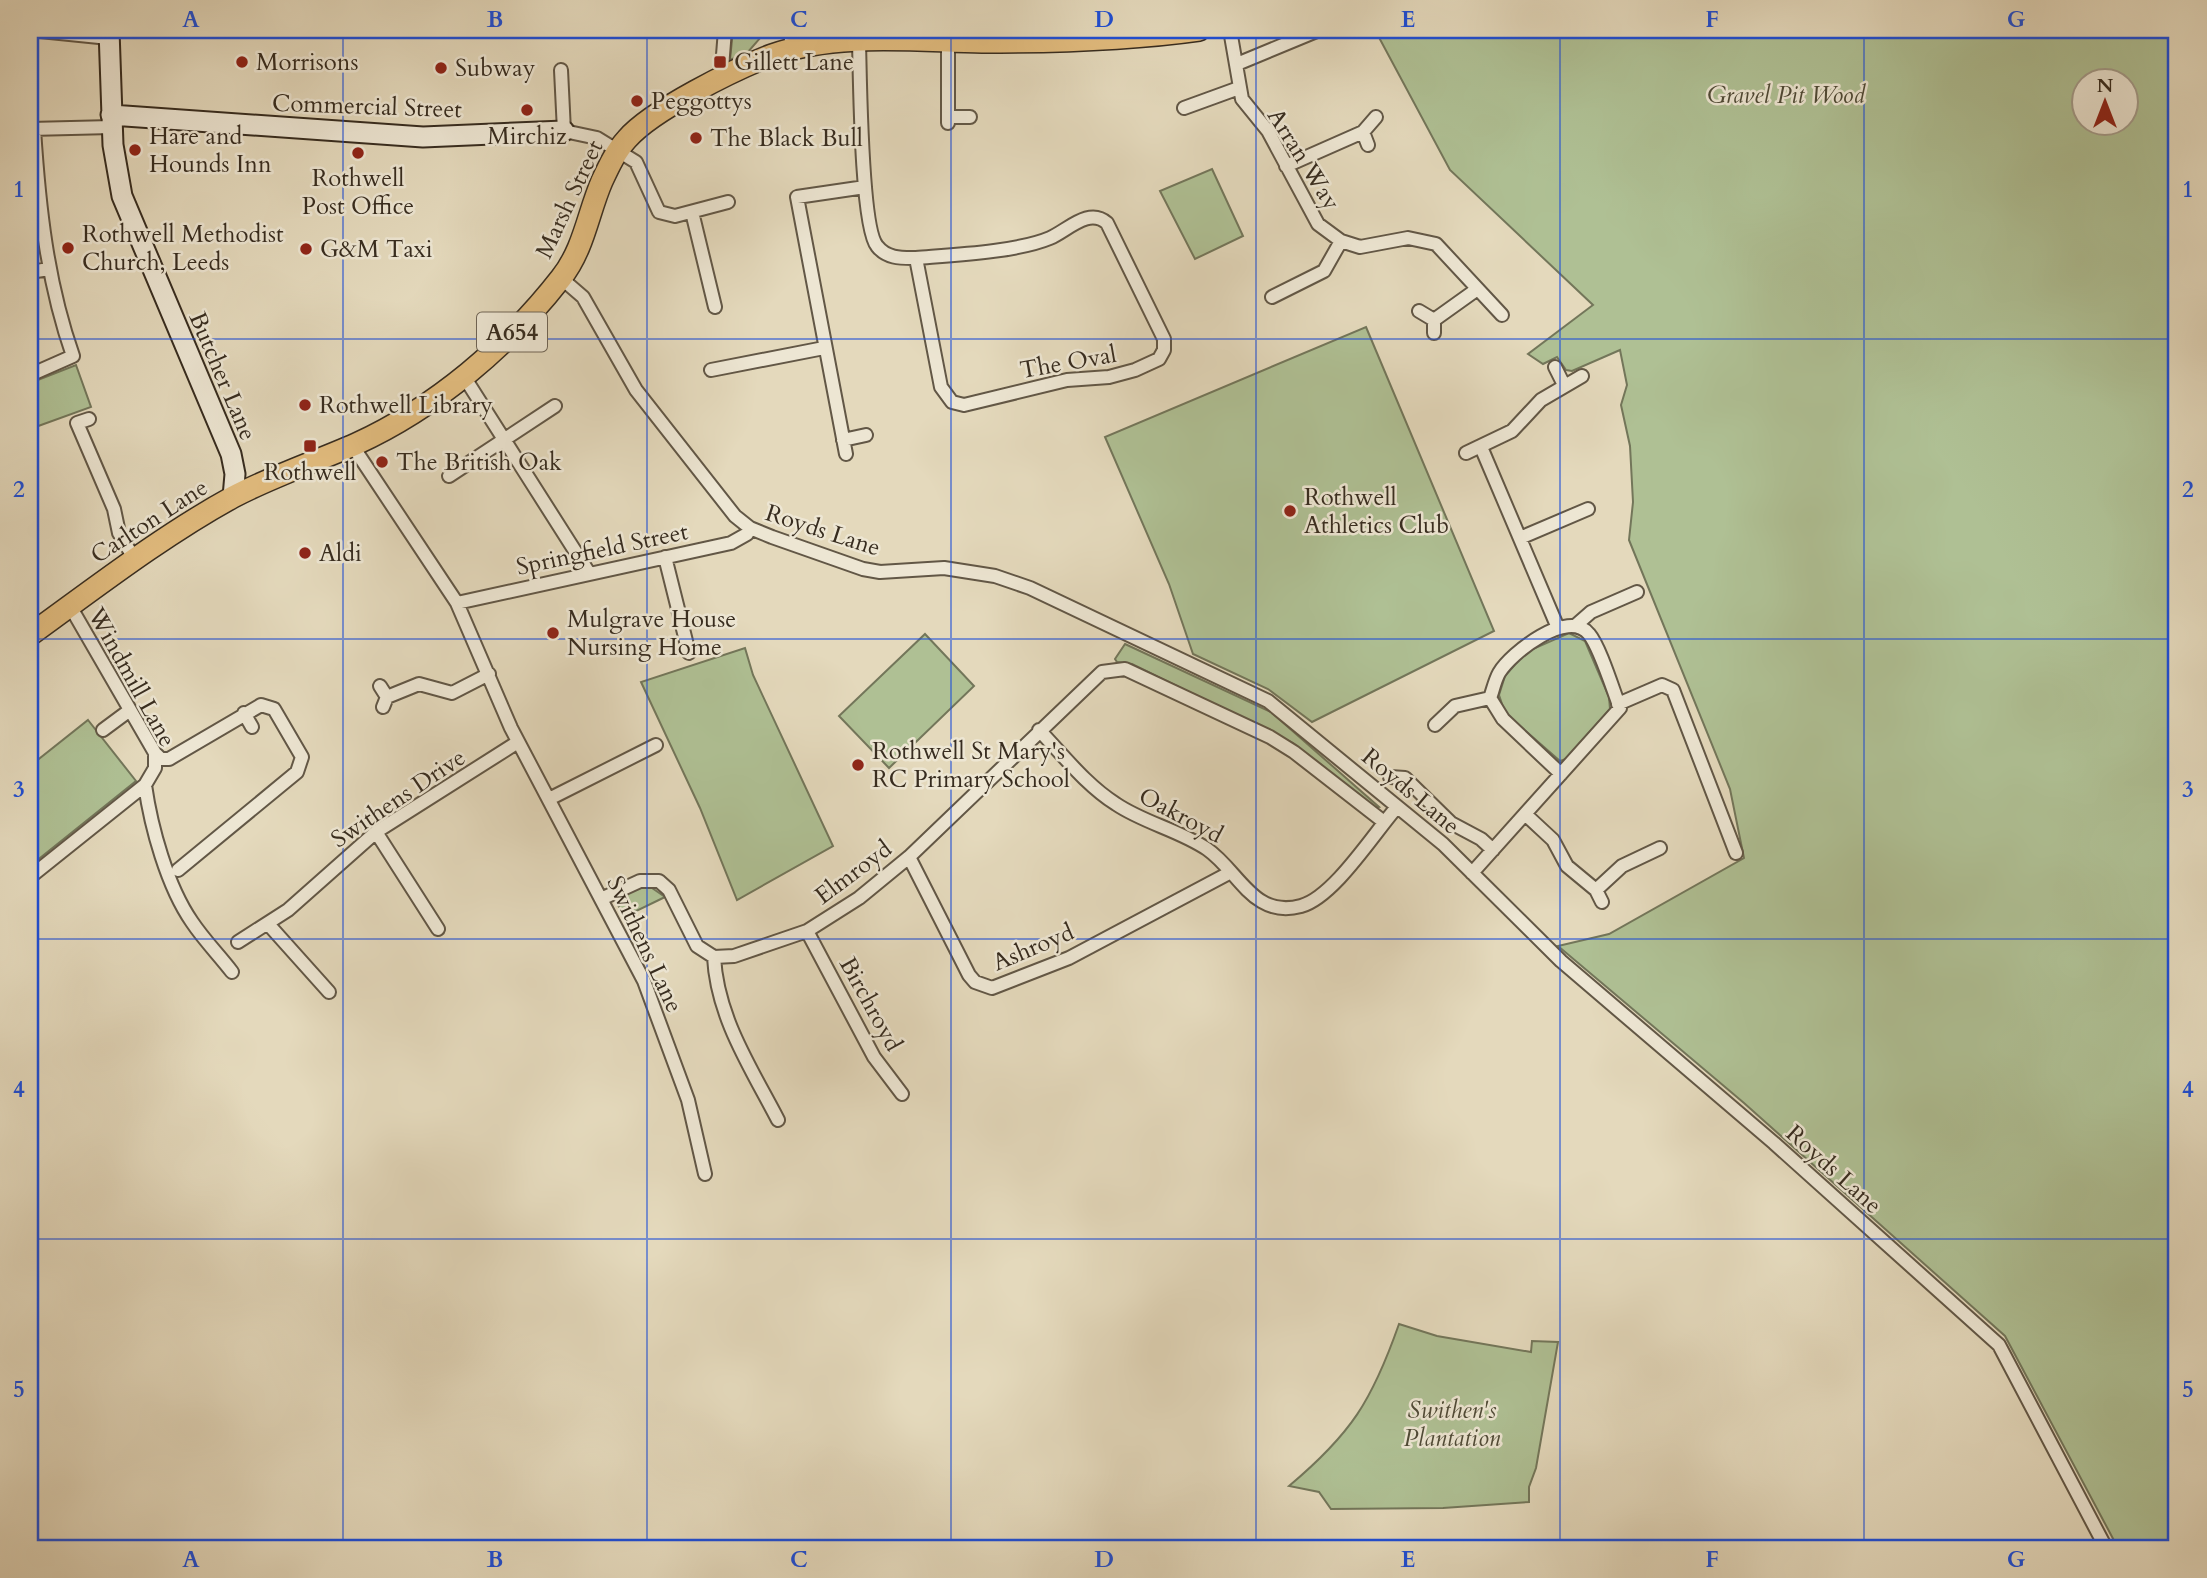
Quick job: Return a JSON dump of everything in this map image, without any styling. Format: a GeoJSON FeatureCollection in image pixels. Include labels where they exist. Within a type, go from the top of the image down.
{"type":"FeatureCollection","features":[{"type":"Feature","properties":{"kind":"main road","name":"A654"},"geometry":{"type":"LineString","coordinates":[[791,39],[859,42],[948,41],[1129,37],[1199,30]]}},
{"type":"Feature","properties":{"kind":"main road","name":"Marsh Street"},"geometry":{"type":"LineString","coordinates":[[306,463],[352,446],[410,416],[508,337],[561,278],[576,255],[600,186],[618,150],[642,125],[791,39]]}},
{"type":"Feature","properties":{"kind":"main road","name":"Carlton Lane"},"geometry":{"type":"LineString","coordinates":[[30,635],[135,560],[233,497],[306,463]]}},
{"type":"Feature","properties":{"kind":"street"},"geometry":{"type":"LineString","coordinates":[[30,30],[109,34]]}},
{"type":"Feature","properties":{"kind":"street"},"geometry":{"type":"LineString","coordinates":[[721,79],[725,30]]}},
{"type":"Feature","properties":{"kind":"street","name":"Arran Way"},"geometry":{"type":"LineString","coordinates":[[1230,30],[1239,89],[1247,109],[1268,131],[1318,224],[1341,241],[1360,247],[1420,238],[1436,244],[1502,315]]}},
{"type":"Feature","properties":{"kind":"street"},"geometry":{"type":"LineString","coordinates":[[1237,64],[1319,30]]}},
{"type":"Feature","properties":{"kind":"street","name":"Butcher Lane"},"geometry":{"type":"LineString","coordinates":[[109,34],[111,121],[122,195],[235,466],[233,497]]}},
{"type":"Feature","properties":{"kind":"street"},"geometry":{"type":"LineString","coordinates":[[948,41],[948,120],[970,117]]}},
{"type":"Feature","properties":{"kind":"street","name":"The Oval"},"geometry":{"type":"LineString","coordinates":[[859,42],[865,187],[871,236],[875,245],[890,256],[916,258],[1030,244],[1049,238],[1085,218],[1097,217],[1107,223],[1164,339],[1164,349],[1158,359],[1122,374],[1067,380],[964,405],[952,402],[941,387],[916,258]]}},
{"type":"Feature","properties":{"kind":"street"},"geometry":{"type":"LineString","coordinates":[[561,70],[564,131]]}},
{"type":"Feature","properties":{"kind":"street"},"geometry":{"type":"LineString","coordinates":[[1179,94],[1185,112],[1239,89]]}},
{"type":"Feature","properties":{"kind":"street"},"geometry":{"type":"LineString","coordinates":[[1286,166],[1363,132],[1376,117]]}},
{"type":"Feature","properties":{"kind":"street","name":"Commercial Street"},"geometry":{"type":"LineString","coordinates":[[32,129],[111,121],[422,137],[564,131],[597,138],[618,150]]}},
{"type":"Feature","properties":{"kind":"street"},"geometry":{"type":"LineString","coordinates":[[30,374],[73,356],[56,309],[40,217],[32,129]]}},
{"type":"Feature","properties":{"kind":"street"},"geometry":{"type":"LineString","coordinates":[[1363,132],[1368,145]]}},
{"type":"Feature","properties":{"kind":"street"},"geometry":{"type":"LineString","coordinates":[[618,150],[636,162],[659,212],[675,216],[728,202]]}},
{"type":"Feature","properties":{"kind":"street"},"geometry":{"type":"LineString","coordinates":[[794,184],[846,454]]}},
{"type":"Feature","properties":{"kind":"street"},"geometry":{"type":"LineString","coordinates":[[797,197],[865,187]]}},
{"type":"Feature","properties":{"kind":"street"},"geometry":{"type":"LineString","coordinates":[[692,212],[715,307]]}},
{"type":"Feature","properties":{"kind":"street"},"geometry":{"type":"LineString","coordinates":[[1272,298],[1324,271],[1341,241]]}},
{"type":"Feature","properties":{"kind":"street"},"geometry":{"type":"LineString","coordinates":[[30,272],[49,269]]}},
{"type":"Feature","properties":{"kind":"street","name":"Royds Lane"},"geometry":{"type":"LineString","coordinates":[[561,278],[588,304],[636,390],[722,502],[750,528],[863,569],[880,572],[944,568],[968,570],[1030,588],[1150,648],[1268,701],[1443,844],[1561,961],[1774,1143],[1999,1345],[2106,1548]]}},
{"type":"Feature","properties":{"kind":"street"},"geometry":{"type":"LineString","coordinates":[[1419,311],[1434,327],[1476,290]]}},
{"type":"Feature","properties":{"kind":"street"},"geometry":{"type":"LineString","coordinates":[[711,370],[824,348]]}},
{"type":"Feature","properties":{"kind":"street"},"geometry":{"type":"LineString","coordinates":[[1555,367],[1564,386]]}},
{"type":"Feature","properties":{"kind":"street"},"geometry":{"type":"LineString","coordinates":[[463,375],[589,573]]}},
{"type":"Feature","properties":{"kind":"street"},"geometry":{"type":"LineString","coordinates":[[1466,453],[1512,431],[1541,400],[1582,376]]}},
{"type":"Feature","properties":{"kind":"street"},"geometry":{"type":"LineString","coordinates":[[449,476],[555,406]]}},
{"type":"Feature","properties":{"kind":"street"},"geometry":{"type":"LineString","coordinates":[[89,419],[77,424],[114,509],[118,533],[135,560]]}},
{"type":"Feature","properties":{"kind":"street"},"geometry":{"type":"LineString","coordinates":[[843,440],[866,435]]}},
{"type":"Feature","properties":{"kind":"street","name":"Swithens Lane"},"geometry":{"type":"LineString","coordinates":[[352,446],[457,603],[518,742],[644,981],[688,1100],[705,1174]]}},
{"type":"Feature","properties":{"kind":"street"},"geometry":{"type":"LineString","coordinates":[[1481,447],[1558,628]]}},
{"type":"Feature","properties":{"kind":"street"},"geometry":{"type":"LineString","coordinates":[[1520,538],[1588,509]]}},
{"type":"Feature","properties":{"kind":"street","name":"Springfield Street"},"geometry":{"type":"LineString","coordinates":[[457,603],[731,543],[747,534],[750,528]]}},
{"type":"Feature","properties":{"kind":"street"},"geometry":{"type":"LineString","coordinates":[[665,556],[689,653]]}},
{"type":"Feature","properties":{"kind":"street"},"geometry":{"type":"LineString","coordinates":[[1490,698],[1498,674],[1524,646],[1558,628],[1575,626],[1591,612],[1637,592]]}},
{"type":"Feature","properties":{"kind":"street","name":"Windmill Lane"},"geometry":{"type":"LineString","coordinates":[[30,877],[145,785],[155,768],[155,753],[69,606]]}},
{"type":"Feature","properties":{"kind":"street"},"geometry":{"type":"LineString","coordinates":[[1472,873],[1620,708],[1589,634],[1575,626]]}},
{"type":"Feature","properties":{"kind":"street","name":"Royds Lane"},"geometry":{"type":"LineString","coordinates":[[1108,669],[1125,668],[1244,722],[1294,752],[1384,822]]}},
{"type":"Feature","properties":{"kind":"street","name":"Elmroyd"},"geometry":{"type":"LineString","coordinates":[[714,957],[734,956],[807,931],[859,898],[909,857],[1039,730],[1108,669]]}},
{"type":"Feature","properties":{"kind":"street"},"geometry":{"type":"LineString","coordinates":[[383,697],[419,684],[452,693],[489,674]]}},
{"type":"Feature","properties":{"kind":"street"},"geometry":{"type":"LineString","coordinates":[[1618,704],[1666,680],[1676,694],[1736,853]]}},
{"type":"Feature","properties":{"kind":"street"},"geometry":{"type":"LineString","coordinates":[[1435,725],[1455,706],[1490,698]]}},
{"type":"Feature","properties":{"kind":"street"},"geometry":{"type":"LineString","coordinates":[[1490,698],[1503,719],[1561,774]]}},
{"type":"Feature","properties":{"kind":"street"},"geometry":{"type":"LineString","coordinates":[[155,753],[161,759],[169,759],[261,705],[274,709],[299,748],[301,766],[178,870]]}},
{"type":"Feature","properties":{"kind":"street"},"geometry":{"type":"LineString","coordinates":[[103,730],[130,710]]}},
{"type":"Feature","properties":{"kind":"street"},"geometry":{"type":"LineString","coordinates":[[244,713],[252,727]]}},
{"type":"Feature","properties":{"kind":"street","name":"Oakroyd"},"geometry":{"type":"LineString","coordinates":[[1039,730],[1087,780],[1117,805],[1196,842],[1231,872],[1259,902],[1280,908],[1301,906],[1322,896],[1397,807]]}},
{"type":"Feature","properties":{"kind":"street","name":"Swithens Drive"},"geometry":{"type":"LineString","coordinates":[[238,942],[269,925],[376,832],[518,742]]}},
{"type":"Feature","properties":{"kind":"street"},"geometry":{"type":"LineString","coordinates":[[548,799],[656,745]]}},
{"type":"Feature","properties":{"kind":"street"},"geometry":{"type":"LineString","coordinates":[[1390,777],[1405,778],[1451,822],[1481,839],[1493,850]]}},
{"type":"Feature","properties":{"kind":"street"},"geometry":{"type":"LineString","coordinates":[[145,785],[152,824],[180,898],[190,919],[232,972]]}},
{"type":"Feature","properties":{"kind":"street"},"geometry":{"type":"LineString","coordinates":[[1525,814],[1553,840],[1567,866],[1599,896],[1622,866],[1660,848]]}},
{"type":"Feature","properties":{"kind":"street"},"geometry":{"type":"LineString","coordinates":[[376,832],[438,929]]}},
{"type":"Feature","properties":{"kind":"street"},"geometry":{"type":"LineString","coordinates":[[184,846],[192,858]]}},
{"type":"Feature","properties":{"kind":"street","name":"Ashroyd"},"geometry":{"type":"LineString","coordinates":[[909,857],[969,975],[983,986],[992,988],[1069,958],[1231,872]]}},
{"type":"Feature","properties":{"kind":"street"},"geometry":{"type":"LineString","coordinates":[[601,899],[640,881],[659,881],[669,890],[697,946],[714,957],[716,979],[732,1032],[778,1120]]}},
{"type":"Feature","properties":{"kind":"street"},"geometry":{"type":"LineString","coordinates":[[269,925],[329,992]]}},
{"type":"Feature","properties":{"kind":"street","name":"Birchroyd"},"geometry":{"type":"LineString","coordinates":[[807,931],[874,1057],[902,1094]]}},
{"type":"Feature","properties":{"kind":"green space"},"geometry":{"type":"Polygon","coordinates":[[[733,30],[767,30],[748,52],[730,60],[733,30]]]}},
{"type":"Feature","properties":{"kind":"green space","name":"Gravel Pit Wood"},"geometry":{"type":"Polygon","coordinates":[[[1375,30],[2177,30],[2177,1548],[2118,1548],[2005,1336],[1744,1103],[1558,946],[1609,934],[1744,858],[1730,789],[1629,540],[1633,502],[1630,446],[1621,405],[1627,385],[1620,350],[1572,371],[1566,370],[1557,357],[1543,364],[1528,354],[1593,305],[1450,170],[1375,30]]]}},
{"type":"Feature","properties":{"kind":"green space"},"geometry":{"type":"Polygon","coordinates":[[[1212,169],[1243,236],[1195,259],[1160,191],[1212,169]]]}},
{"type":"Feature","properties":{"kind":"green space","name":"Rothwell Athletics Club"},"geometry":{"type":"Polygon","coordinates":[[[1366,327],[1494,631],[1312,722],[1268,689],[1193,654],[1169,584],[1105,437],[1366,327]]]}},
{"type":"Feature","properties":{"kind":"green space"},"geometry":{"type":"Polygon","coordinates":[[[76,365],[91,407],[30,429],[30,383],[76,365]]]}},
{"type":"Feature","properties":{"kind":"green space"},"geometry":{"type":"Polygon","coordinates":[[[1569,633],[1585,641],[1609,697],[1610,709],[1566,759],[1560,761],[1505,713],[1499,695],[1505,676],[1526,652],[1569,633]]]}},
{"type":"Feature","properties":{"kind":"green space"},"geometry":{"type":"Polygon","coordinates":[[[925,634],[974,686],[889,768],[839,716],[925,634]]]}},
{"type":"Feature","properties":{"kind":"green space"},"geometry":{"type":"Polygon","coordinates":[[[1125,644],[1271,712],[1379,807],[1374,808],[1293,743],[1132,664],[1117,662],[1115,659],[1125,644]]]}},
{"type":"Feature","properties":{"kind":"green space"},"geometry":{"type":"Polygon","coordinates":[[[745,648],[753,675],[833,846],[737,900],[700,808],[641,682],[745,648]]]}},
{"type":"Feature","properties":{"kind":"green space"},"geometry":{"type":"Polygon","coordinates":[[[88,720],[136,781],[30,866],[30,766],[88,720]]]}},
{"type":"Feature","properties":{"kind":"green space"},"geometry":{"type":"Polygon","coordinates":[[[644,887],[652,888],[665,897],[624,917],[618,905],[622,898],[631,891],[644,887]]]}},
{"type":"Feature","properties":{"kind":"green space","name":"Swithen's Plantation"},"geometry":{"type":"Polygon","coordinates":[[[1399,1324],[1437,1336],[1531,1352],[1532,1341],[1558,1342],[1536,1468],[1529,1487],[1529,1502],[1443,1508],[1331,1509],[1319,1492],[1289,1486],[1329,1450],[1357,1414],[1379,1374],[1399,1324]]]}},
{"type":"Feature","properties":{"kind":"place","name":"Morrisons"},"geometry":{"type":"Point","coordinates":[242,62]}},
{"type":"Feature","properties":{"kind":"place","name":"Gillett Lane"},"geometry":{"type":"Point","coordinates":[720,62]}},
{"type":"Feature","properties":{"kind":"place","name":"Subway"},"geometry":{"type":"Point","coordinates":[441,68]}},
{"type":"Feature","properties":{"kind":"place","name":"Peggottys"},"geometry":{"type":"Point","coordinates":[637,101]}},
{"type":"Feature","properties":{"kind":"place","name":"Mirchiz"},"geometry":{"type":"Point","coordinates":[527,110]}},
{"type":"Feature","properties":{"kind":"place","name":"The Black Bull"},"geometry":{"type":"Point","coordinates":[696,138]}},
{"type":"Feature","properties":{"kind":"place","name":"Hare and Hounds Inn"},"geometry":{"type":"Point","coordinates":[135,150]}},
{"type":"Feature","properties":{"kind":"place","name":"Rothwell Post Office"},"geometry":{"type":"Point","coordinates":[358,153]}},
{"type":"Feature","properties":{"kind":"place","name":"Rothwell Methodist Church, Leeds"},"geometry":{"type":"Point","coordinates":[68,248]}},
{"type":"Feature","properties":{"kind":"place","name":"G&M Taxi"},"geometry":{"type":"Point","coordinates":[306,249]}},
{"type":"Feature","properties":{"kind":"place","name":"Rothwell Library"},"geometry":{"type":"Point","coordinates":[305,405]}},
{"type":"Feature","properties":{"kind":"place","name":"Rothwell"},"geometry":{"type":"Point","coordinates":[310,446]}},
{"type":"Feature","properties":{"kind":"place","name":"The British Oak"},"geometry":{"type":"Point","coordinates":[382,462]}},
{"type":"Feature","properties":{"kind":"place","name":"Rothwell Athletics Club"},"geometry":{"type":"Point","coordinates":[1290,511]}},
{"type":"Feature","properties":{"kind":"place","name":"Aldi"},"geometry":{"type":"Point","coordinates":[305,553]}},
{"type":"Feature","properties":{"kind":"place","name":"Mulgrave House Nursing Home"},"geometry":{"type":"Point","coordinates":[553,633]}},
{"type":"Feature","properties":{"kind":"place","name":"Rothwell St Mary's RC Primary School"},"geometry":{"type":"Point","coordinates":[858,765]}}]}
